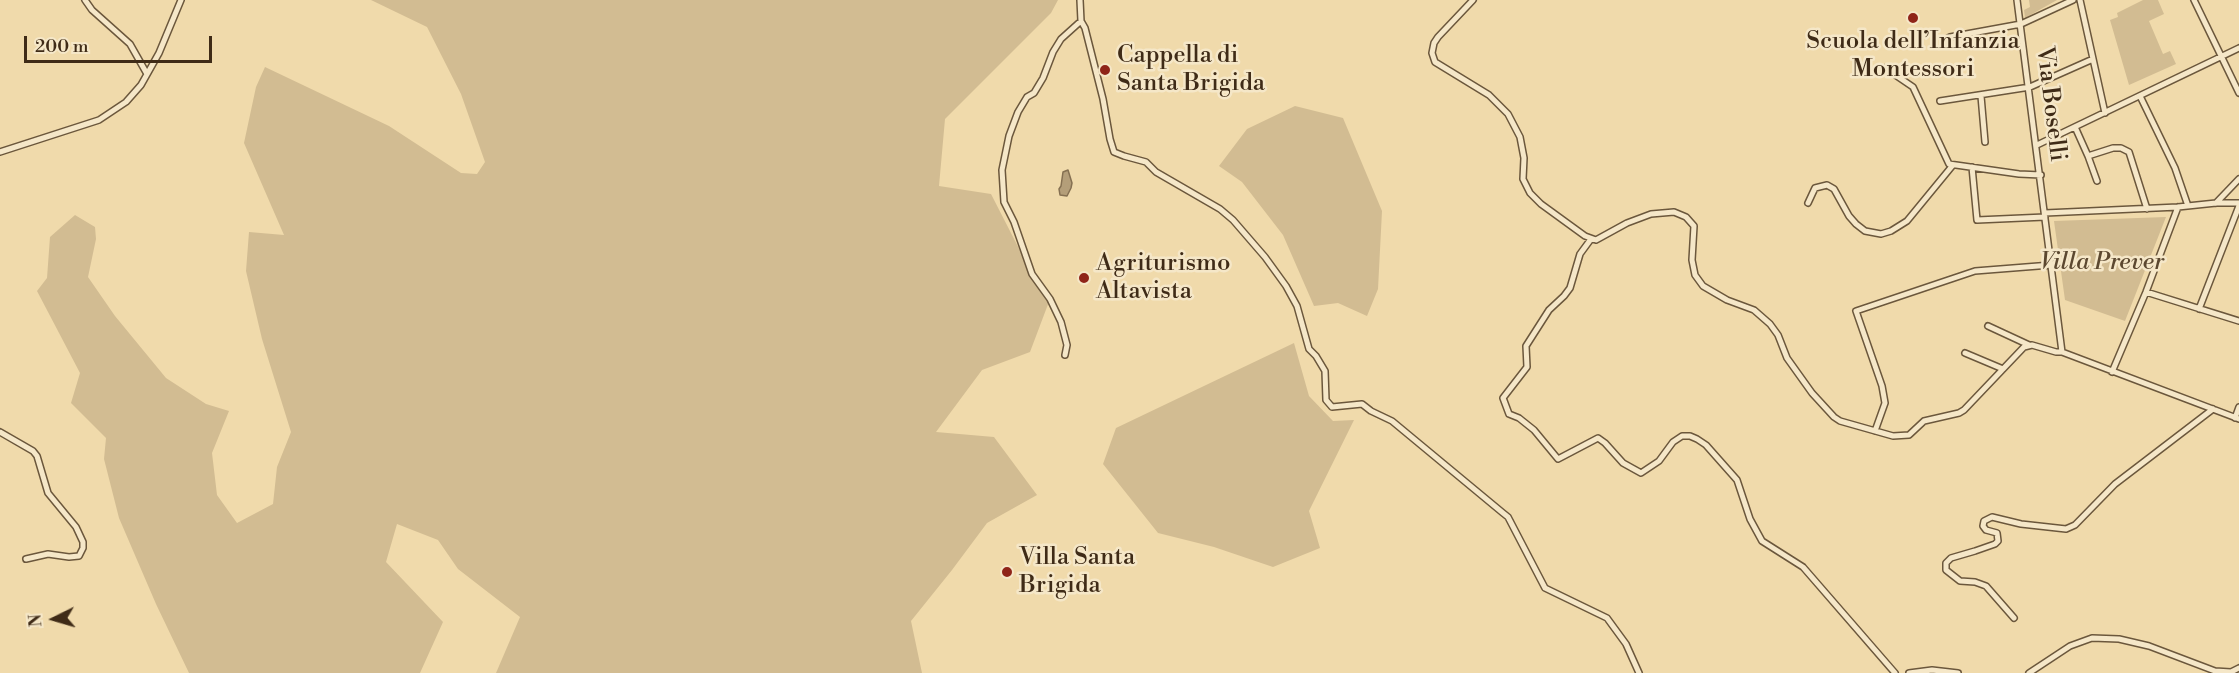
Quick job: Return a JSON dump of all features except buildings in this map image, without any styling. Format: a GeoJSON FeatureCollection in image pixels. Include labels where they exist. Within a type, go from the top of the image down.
{"type":"FeatureCollection","features":[{"type":"Feature","properties":{"kind":"street"},"geometry":{"type":"LineString","coordinates":[[85,0],[92,10],[130,44],[147,74]]}},
{"type":"Feature","properties":{"kind":"street"},"geometry":{"type":"LineString","coordinates":[[0,153],[99,120],[126,102],[141,85],[159,53],[181,0]]}},
{"type":"Feature","properties":{"kind":"street"},"geometry":{"type":"LineString","coordinates":[[1080,0],[1081,21],[1085,28],[1114,152],[1146,162],[1167,180],[1220,209],[1250,239],[1286,286],[1297,306],[1309,349],[1325,371],[1326,400],[1332,407],[1362,404],[1392,421],[1503,513],[1508,518],[1545,588],[1607,618],[1626,644],[1639,673]]}},
{"type":"Feature","properties":{"kind":"street"},"geometry":{"type":"LineString","coordinates":[[1473,0],[1438,37],[1432,53],[1435,62],[1489,95],[1508,114],[1520,137],[1524,158],[1523,179],[1530,193],[1540,204],[1591,239],[1596,240],[1627,223],[1651,214],[1674,212],[1686,217],[1694,226],[1692,260],[1695,275],[1703,286],[1727,300],[1754,310],[1770,324],[1778,335],[1787,358],[1812,393],[1834,417],[1847,424],[1893,436],[1909,435],[1924,421],[1959,413],[2024,347],[2029,345]]}},
{"type":"Feature","properties":{"kind":"street","name":"Via Boselli"},"geometry":{"type":"LineString","coordinates":[[2017,0],[2030,87],[2062,352]]}},
{"type":"Feature","properties":{"kind":"street"},"geometry":{"type":"LineString","coordinates":[[1945,40],[1950,37],[2021,24],[2073,0]]}},
{"type":"Feature","properties":{"kind":"street"},"geometry":{"type":"LineString","coordinates":[[2080,0],[2105,113]]}},
{"type":"Feature","properties":{"kind":"street"},"geometry":{"type":"LineString","coordinates":[[2194,0],[2239,93]]}},
{"type":"Feature","properties":{"kind":"street"},"geometry":{"type":"LineString","coordinates":[[1065,356],[1067,345],[1061,321],[1050,299],[1032,274],[1014,222],[1004,202],[1002,170],[1009,136],[1018,112],[1043,78],[1053,52],[1061,39],[1081,21]]}},
{"type":"Feature","properties":{"kind":"street"},"geometry":{"type":"LineString","coordinates":[[2037,145],[2239,48]]}},
{"type":"Feature","properties":{"kind":"street"},"geometry":{"type":"LineString","coordinates":[[1940,101],[2030,87],[2093,59]]}},
{"type":"Feature","properties":{"kind":"street"},"geometry":{"type":"LineString","coordinates":[[1885,68],[1913,87],[1949,164],[2041,175]]}},
{"type":"Feature","properties":{"kind":"street"},"geometry":{"type":"LineString","coordinates":[[1981,96],[1985,142]]}},
{"type":"Feature","properties":{"kind":"street"},"geometry":{"type":"LineString","coordinates":[[2140,96],[2175,168],[2188,206]]}},
{"type":"Feature","properties":{"kind":"street"},"geometry":{"type":"LineString","coordinates":[[2074,127],[2097,181]]}},
{"type":"Feature","properties":{"kind":"street"},"geometry":{"type":"LineString","coordinates":[[2088,156],[2113,148],[2121,148],[2129,152],[2147,209]]}},
{"type":"Feature","properties":{"kind":"street"},"geometry":{"type":"LineString","coordinates":[[1808,203],[1815,188],[1827,185],[1834,189],[1856,224],[1864,231],[1881,234],[1907,221],[1953,165]]}},
{"type":"Feature","properties":{"kind":"street"},"geometry":{"type":"LineString","coordinates":[[1972,167],[1977,220],[2178,207],[2216,202],[2239,205],[2199,309]]}},
{"type":"Feature","properties":{"kind":"street"},"geometry":{"type":"LineString","coordinates":[[2216,202],[2239,179]]}},
{"type":"Feature","properties":{"kind":"street"},"geometry":{"type":"LineString","coordinates":[[2112,372],[2146,292],[2178,207]]}},
{"type":"Feature","properties":{"kind":"street"},"geometry":{"type":"LineString","coordinates":[[1591,239],[1580,254],[1570,288],[1549,310],[1526,346],[1527,367],[1503,398],[1509,414],[1519,418],[1534,430],[1558,459],[1598,438],[1623,464],[1641,473],[1659,461],[1673,442],[1682,436],[1697,439],[1719,459],[1741,488],[1750,519],[1762,541],[1803,567],[1895,673]]}},
{"type":"Feature","properties":{"kind":"street"},"geometry":{"type":"LineString","coordinates":[[1875,431],[1885,403],[1882,386],[1856,311],[1971,272],[2051,265]]}},
{"type":"Feature","properties":{"kind":"street"},"geometry":{"type":"LineString","coordinates":[[2146,292],[2239,321]]}},
{"type":"Feature","properties":{"kind":"street"},"geometry":{"type":"LineString","coordinates":[[1988,326],[2029,345],[2062,352],[2237,418],[2239,407]]}},
{"type":"Feature","properties":{"kind":"street"},"geometry":{"type":"LineString","coordinates":[[1965,353],[2003,369]]}},
{"type":"Feature","properties":{"kind":"street"},"geometry":{"type":"LineString","coordinates":[[2014,618],[1986,586],[1975,582],[1960,581],[1946,570],[1946,563],[1951,558],[1995,544],[1998,541],[1997,533],[1986,530],[1983,526],[1984,521],[1992,518],[2020,524],[2066,529],[2075,525],[2115,484],[2213,409]]}},
{"type":"Feature","properties":{"kind":"street"},"geometry":{"type":"LineString","coordinates":[[0,432],[38,456],[48,493],[76,528],[82,542],[83,548],[79,556],[74,558],[48,554],[26,560]]}},
{"type":"Feature","properties":{"kind":"street"},"geometry":{"type":"LineString","coordinates":[[2029,673],[2070,646],[2092,638],[2126,640],[2149,646],[2215,671],[2231,672],[2239,668]]}},
{"type":"Feature","properties":{"kind":"street"},"geometry":{"type":"LineString","coordinates":[[1909,673],[1932,670],[1958,673]]}},
{"type":"Feature","properties":{"kind":"green space"},"geometry":{"type":"Polygon","coordinates":[[[371,0],[1058,0],[1051,13],[945,119],[939,186],[991,194],[1032,274],[1050,299],[1030,352],[982,370],[936,432],[994,437],[1037,495],[987,523],[911,621],[922,673],[496,673],[520,617],[458,569],[438,540],[397,524],[386,562],[443,622],[420,673],[189,673],[119,518],[104,459],[106,438],[71,403],[80,373],[37,291],[47,278],[50,237],[75,215],[95,227],[96,239],[88,277],[115,316],[166,378],[206,404],[229,411],[212,453],[217,495],[237,523],[273,504],[277,467],[291,432],[262,339],[246,271],[249,232],[284,235],[244,143],[256,87],[265,67],[389,126],[461,173],[477,174],[485,162],[461,94],[427,27],[371,0]]]}},
{"type":"Feature","properties":{"kind":"green space"},"geometry":{"type":"Polygon","coordinates":[[[2029,0],[2057,0],[2025,18],[2024,10],[2030,7],[2029,0]]]}},
{"type":"Feature","properties":{"kind":"green space"},"geometry":{"type":"Polygon","coordinates":[[[2143,0],[2158,0],[2164,14],[2149,21],[2163,54],[2170,51],[2176,64],[2129,85],[2110,20],[2118,17],[2117,13],[2143,0]]]}},
{"type":"Feature","properties":{"kind":"green space"},"geometry":{"type":"Polygon","coordinates":[[[1295,106],[1343,118],[1382,211],[1378,289],[1367,316],[1338,303],[1314,306],[1283,235],[1242,182],[1219,166],[1247,129],[1295,106]]]}},
{"type":"Feature","properties":{"kind":"green space","name":"Villa Prever"},"geometry":{"type":"Polygon","coordinates":[[[2166,217],[2125,321],[2065,300],[2054,221],[2166,217]]]}},
{"type":"Feature","properties":{"kind":"green space"},"geometry":{"type":"Polygon","coordinates":[[[1294,343],[1309,396],[1333,421],[1354,420],[1309,511],[1320,548],[1273,567],[1214,547],[1158,533],[1103,464],[1116,428],[1294,343]]]}},
{"type":"Feature","properties":{"kind":"shaded area"},"geometry":{"type":"Polygon","coordinates":[[[1068,170],[1072,183],[1071,188],[1067,196],[1060,195],[1063,172],[1068,170]]]}},
{"type":"Feature","properties":{"kind":"place","name":"Scuola dell’Infanzia Montessori"},"geometry":{"type":"Point","coordinates":[1913,18]}},
{"type":"Feature","properties":{"kind":"place","name":"Cappella di Santa Brigida"},"geometry":{"type":"Point","coordinates":[1105,70]}},
{"type":"Feature","properties":{"kind":"place","name":"Agriturismo Altavista"},"geometry":{"type":"Point","coordinates":[1084,278]}},
{"type":"Feature","properties":{"kind":"place","name":"Villa Santa Brigida"},"geometry":{"type":"Point","coordinates":[1007,572]}}]}
